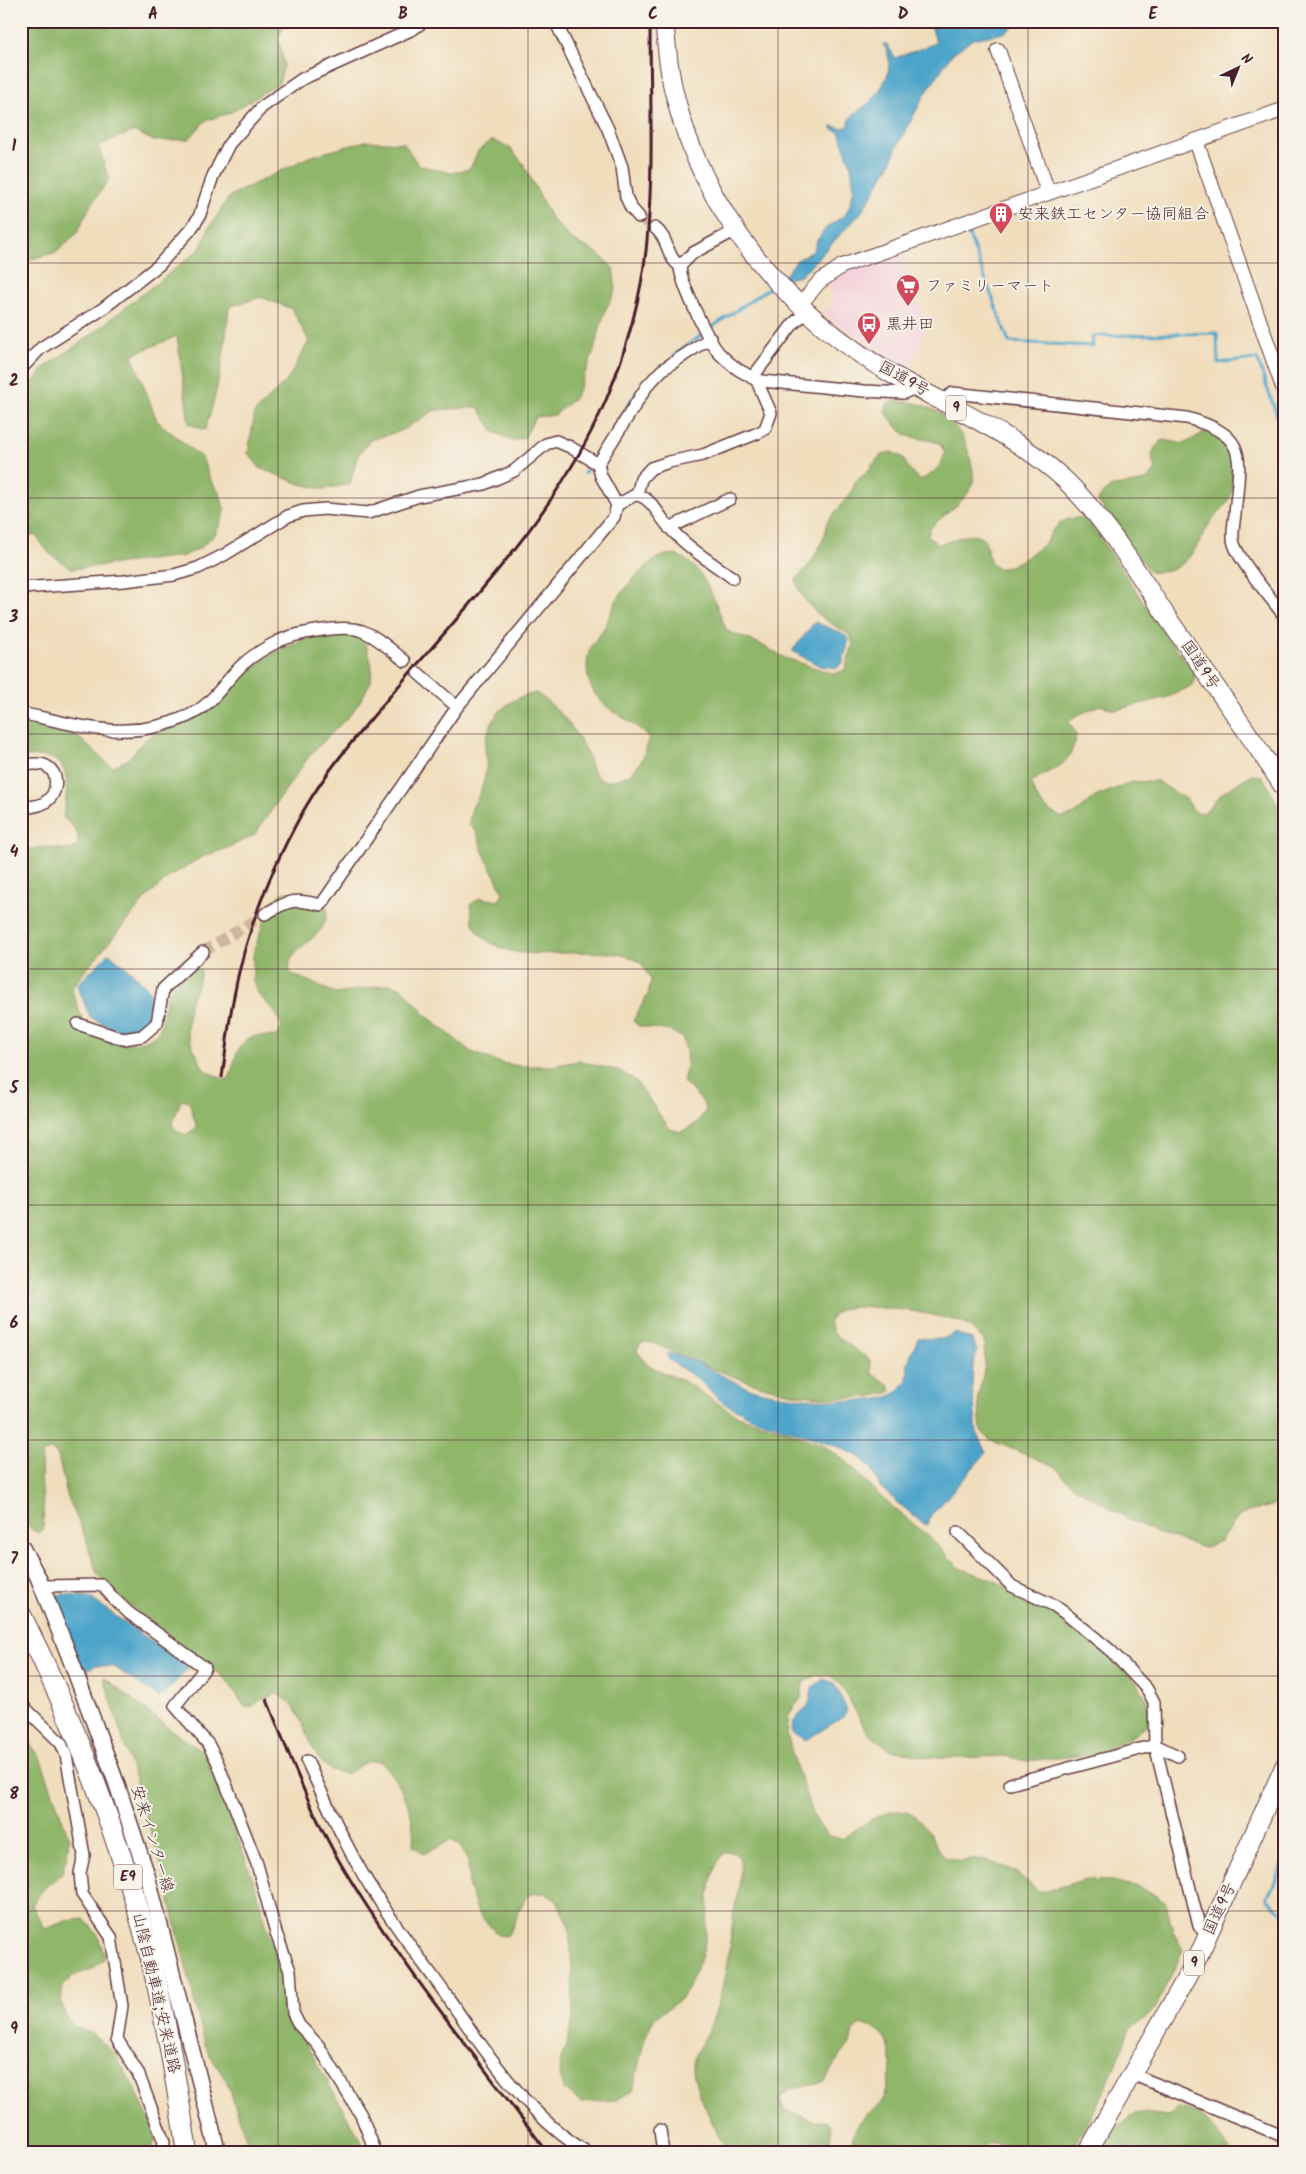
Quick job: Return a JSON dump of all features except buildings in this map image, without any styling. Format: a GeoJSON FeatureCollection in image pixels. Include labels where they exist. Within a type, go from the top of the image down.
{"type":"FeatureCollection","features":[{"type":"Feature","properties":{"kind":"highway","name":"国道9号"},"geometry":{"type":"LineString","coordinates":[[664,21],[674,93],[687,134],[706,180],[736,230],[775,282],[802,309],[870,360],[996,430],[1055,472],[1077,493],[1132,565],[1285,789]]}},
{"type":"Feature","properties":{"kind":"highway","name":"山陰自動車道;安来道路"},"geometry":{"type":"LineString","coordinates":[[21,1615],[75,1730],[103,1802],[129,1879],[150,1953],[166,2029],[187,2153]]}},
{"type":"Feature","properties":{"kind":"highway","name":"国道9号"},"geometry":{"type":"LineString","coordinates":[[1087,2153],[1208,1936],[1285,1765]]}},
{"type":"Feature","properties":{"kind":"main road","name":"安来インター線"},"geometry":{"type":"LineString","coordinates":[[21,1546],[116,1782],[147,1875],[218,2153]]}},
{"type":"Feature","properties":{"kind":"street"},"geometry":{"type":"LineString","coordinates":[[21,369],[41,348],[102,310],[159,265],[191,229],[199,217],[213,176],[229,144],[262,107],[302,79],[413,29],[424,21]]}},
{"type":"Feature","properties":{"kind":"street"},"geometry":{"type":"LineString","coordinates":[[555,21],[608,129],[622,167],[626,197],[639,217]]}},
{"type":"Feature","properties":{"kind":"street"},"geometry":{"type":"LineString","coordinates":[[998,50],[1048,192]]}},
{"type":"Feature","properties":{"kind":"street"},"geometry":{"type":"LineString","coordinates":[[754,378],[819,282],[842,266],[1285,109]]}},
{"type":"Feature","properties":{"kind":"street"},"geometry":{"type":"LineString","coordinates":[[1196,141],[1285,393]]}},
{"type":"Feature","properties":{"kind":"street"},"geometry":{"type":"LineString","coordinates":[[655,228],[665,238],[672,259],[680,266]]}},
{"type":"Feature","properties":{"kind":"street"},"geometry":{"type":"LineString","coordinates":[[617,505],[637,495],[641,479],[651,468],[669,462],[704,456],[765,429],[771,413],[754,378],[719,353],[692,303],[680,272],[680,266],[693,253],[736,230]]}},
{"type":"Feature","properties":{"kind":"street"},"geometry":{"type":"LineString","coordinates":[[598,464],[647,386],[662,370],[708,334]]}},
{"type":"Feature","properties":{"kind":"street"},"geometry":{"type":"LineString","coordinates":[[754,378],[864,391],[904,393],[916,387]]}},
{"type":"Feature","properties":{"kind":"street"},"geometry":{"type":"LineString","coordinates":[[943,400],[953,394],[1177,417],[1210,425],[1220,430],[1233,441],[1236,450],[1238,477],[1233,533],[1234,544],[1250,570],[1285,617]]}},
{"type":"Feature","properties":{"kind":"street"},"geometry":{"type":"LineString","coordinates":[[21,588],[124,581],[174,575],[198,568],[224,555],[288,516],[303,510],[325,509],[368,513],[419,496],[484,484],[514,470],[546,444],[556,441],[598,464],[601,476],[617,505],[614,517],[457,707],[321,905],[300,899],[284,903],[265,914]]}},
{"type":"Feature","properties":{"kind":"street"},"geometry":{"type":"LineString","coordinates":[[637,495],[649,501],[669,528],[689,547],[732,578]]}},
{"type":"Feature","properties":{"kind":"street"},"geometry":{"type":"LineString","coordinates":[[669,528],[730,499]]}},
{"type":"Feature","properties":{"kind":"street"},"geometry":{"type":"LineString","coordinates":[[21,714],[86,728],[123,732],[142,731],[188,716],[201,709],[251,657],[278,641],[322,631],[351,628],[360,630],[371,635],[405,661]]}},
{"type":"Feature","properties":{"kind":"street"},"geometry":{"type":"LineString","coordinates":[[418,673],[457,707]]}},
{"type":"Feature","properties":{"kind":"street"},"geometry":{"type":"LineString","coordinates":[[21,765],[42,764],[54,774],[56,784],[52,796],[44,803],[32,807],[21,807]]}},
{"type":"Feature","properties":{"kind":"street"},"geometry":{"type":"LineString","coordinates":[[78,1024],[123,1039],[142,1036],[157,1023],[163,989],[203,952]]}},
{"type":"Feature","properties":{"kind":"street"},"geometry":{"type":"LineString","coordinates":[[958,1532],[1012,1586],[1056,1606],[1111,1651],[1142,1681],[1154,1702],[1155,1745],[1199,1926],[1208,1936]]}},
{"type":"Feature","properties":{"kind":"street"},"geometry":{"type":"LineString","coordinates":[[36,1581],[102,1585],[129,1613],[204,1668],[176,1706],[208,1744],[217,1761],[257,1864],[273,1924],[290,1971],[293,2013],[299,2025],[318,2045],[362,2115],[376,2153]]}},
{"type":"Feature","properties":{"kind":"street"},"geometry":{"type":"LineString","coordinates":[[21,1704],[61,1743],[66,1755],[72,1799],[84,1855],[80,1873],[82,1894],[111,1937],[122,2006],[117,2039],[138,2073],[164,2142],[162,2153]]}},
{"type":"Feature","properties":{"kind":"street"},"geometry":{"type":"LineString","coordinates":[[1010,1784],[1155,1745],[1178,1756]]}},
{"type":"Feature","properties":{"kind":"street"},"geometry":{"type":"LineString","coordinates":[[307,1761],[336,1824],[378,1899],[459,2014],[507,2079],[551,2126],[589,2153]]}},
{"type":"Feature","properties":{"kind":"street"},"geometry":{"type":"LineString","coordinates":[[1132,2074],[1285,2137]]}},
{"type":"Feature","properties":{"kind":"street"},"geometry":{"type":"LineString","coordinates":[[660,2130],[663,2153]]}},
{"type":"Feature","properties":{"kind":"shaded area"},"geometry":{"type":"Polygon","coordinates":[[[900,252],[926,323],[911,367],[890,360],[877,348],[833,322],[822,311],[827,308],[835,310],[829,286],[837,278],[848,270],[900,252]]]}},
{"type":"Feature","properties":{"kind":"green space"},"geometry":{"type":"Polygon","coordinates":[[[21,21],[289,21],[278,37],[284,65],[279,83],[232,112],[205,121],[189,139],[154,141],[134,131],[98,146],[109,179],[89,208],[77,233],[57,252],[32,259],[21,268],[21,21]]]}},
{"type":"Feature","properties":{"kind":"green space"},"geometry":{"type":"Polygon","coordinates":[[[492,140],[510,148],[523,163],[551,218],[573,241],[596,252],[613,268],[616,290],[605,311],[593,353],[576,396],[555,415],[535,417],[525,437],[513,441],[494,432],[478,407],[435,410],[401,431],[370,440],[357,457],[350,484],[323,489],[300,484],[260,468],[248,453],[255,412],[288,379],[309,341],[292,309],[261,297],[229,307],[221,369],[205,430],[189,424],[177,336],[132,355],[157,421],[202,458],[211,481],[220,494],[225,512],[216,533],[200,548],[183,556],[72,569],[49,553],[36,536],[21,533],[21,398],[44,368],[88,337],[200,249],[209,228],[230,196],[309,157],[366,141],[404,143],[418,165],[451,173],[470,169],[478,151],[492,140]]]}},
{"type":"Feature","properties":{"kind":"green space"},"geometry":{"type":"Polygon","coordinates":[[[892,401],[906,402],[919,404],[931,409],[952,423],[966,445],[973,472],[972,485],[964,498],[930,529],[928,536],[937,544],[966,536],[978,537],[985,540],[991,564],[997,568],[1002,568],[1015,563],[1036,550],[1061,523],[1073,518],[1088,520],[1163,631],[1195,673],[1194,683],[1168,697],[1115,710],[1100,705],[1069,721],[1075,732],[1076,739],[1068,757],[1059,766],[1042,775],[1031,784],[1042,805],[1062,818],[1075,814],[1095,797],[1132,782],[1157,781],[1187,800],[1194,811],[1198,813],[1205,812],[1221,794],[1251,775],[1262,776],[1274,797],[1285,823],[1285,1483],[1281,1498],[1271,1506],[1241,1514],[1220,1541],[1204,1548],[1161,1534],[1132,1521],[1073,1486],[1054,1466],[990,1440],[981,1431],[978,1397],[985,1366],[984,1340],[966,1325],[924,1313],[886,1308],[853,1307],[838,1311],[829,1322],[835,1335],[870,1360],[872,1374],[888,1384],[891,1391],[888,1393],[857,1397],[826,1397],[797,1394],[738,1378],[653,1343],[643,1342],[639,1345],[637,1351],[645,1362],[659,1371],[680,1379],[738,1416],[787,1431],[823,1445],[848,1463],[883,1499],[934,1541],[959,1568],[993,1580],[1046,1606],[1086,1635],[1137,1682],[1152,1710],[1147,1724],[1134,1735],[1100,1754],[1026,1761],[1005,1756],[927,1757],[890,1750],[867,1732],[841,1685],[831,1676],[818,1674],[803,1683],[801,1698],[789,1714],[787,1733],[793,1757],[812,1813],[819,1825],[829,1836],[842,1839],[882,1815],[903,1812],[914,1815],[923,1824],[944,1857],[961,1861],[982,1859],[1015,1871],[1038,1891],[1047,1891],[1086,1879],[1106,1880],[1139,1887],[1166,1903],[1173,1932],[1183,1950],[1155,2009],[1145,2019],[1130,2029],[1105,2090],[1070,2153],[1045,2153],[1029,2146],[990,2143],[976,2153],[853,2153],[853,2135],[855,2130],[864,2118],[881,2103],[890,2079],[891,2070],[888,2043],[882,2034],[871,2027],[861,2024],[853,2031],[850,2044],[835,2063],[825,2081],[790,2089],[780,2100],[784,2110],[827,2123],[831,2129],[831,2145],[824,2149],[804,2146],[791,2153],[726,2153],[700,2096],[693,2064],[715,2013],[726,1970],[740,1873],[740,1859],[733,1852],[725,1852],[713,1875],[704,1945],[697,1968],[683,1996],[653,2021],[645,2038],[632,2091],[616,2100],[581,2102],[563,2089],[559,2067],[573,2021],[569,1926],[556,1900],[545,1893],[530,1894],[522,1904],[514,1925],[507,1936],[498,1935],[478,1913],[469,1887],[468,1861],[460,1845],[451,1840],[423,1854],[413,1845],[412,1821],[406,1800],[396,1781],[382,1762],[366,1762],[346,1773],[330,1769],[321,1761],[314,1750],[303,1724],[288,1701],[277,1694],[260,1700],[253,1706],[245,1707],[226,1679],[114,1593],[97,1574],[86,1539],[67,1495],[58,1456],[51,1449],[42,1454],[43,1530],[38,1533],[31,1529],[21,1511],[21,850],[45,847],[70,850],[77,847],[78,837],[75,830],[63,817],[67,790],[65,772],[55,760],[42,757],[21,757],[21,719],[62,730],[79,738],[112,767],[127,760],[145,740],[158,732],[186,723],[216,703],[241,677],[274,653],[304,639],[338,633],[358,636],[366,644],[372,666],[371,681],[351,714],[310,755],[254,835],[230,847],[202,857],[170,876],[145,899],[71,988],[88,1028],[97,1037],[114,1042],[134,1043],[151,1038],[156,1034],[161,1025],[167,997],[171,988],[194,966],[201,970],[199,981],[189,1004],[187,1034],[204,1070],[225,1080],[230,1077],[236,1055],[247,1039],[262,1036],[278,1036],[282,1026],[274,1011],[258,994],[253,981],[253,955],[264,921],[273,901],[284,892],[307,894],[327,908],[326,920],[315,936],[294,955],[290,963],[290,973],[337,994],[390,984],[402,988],[427,1016],[471,1052],[501,1063],[521,1066],[552,1066],[578,1061],[616,1070],[635,1080],[670,1129],[681,1132],[697,1123],[706,1110],[700,1098],[683,1081],[687,1059],[682,1037],[670,1031],[639,1026],[633,1021],[648,994],[651,980],[640,962],[619,954],[597,952],[526,953],[504,949],[486,940],[473,923],[471,904],[480,898],[499,901],[503,892],[483,852],[477,833],[469,824],[471,812],[485,775],[487,734],[496,717],[508,704],[526,695],[536,693],[552,705],[571,727],[582,743],[593,771],[599,778],[602,780],[619,779],[632,772],[645,753],[649,738],[635,725],[602,703],[588,678],[588,658],[591,646],[603,630],[615,603],[626,588],[652,562],[670,554],[679,556],[688,562],[703,578],[727,631],[758,643],[785,658],[834,674],[845,670],[853,644],[850,635],[824,619],[810,606],[799,589],[796,579],[810,564],[821,545],[827,522],[851,493],[856,481],[865,474],[880,456],[891,452],[902,457],[911,472],[920,480],[936,470],[945,453],[939,443],[908,436],[900,430],[885,412],[887,404],[892,401]],[[181,1100],[172,1124],[176,1130],[185,1135],[196,1128],[190,1104],[187,1100],[181,1100]]]}},
{"type":"Feature","properties":{"kind":"green space"},"geometry":{"type":"Polygon","coordinates":[[[1210,429],[1225,439],[1230,448],[1233,462],[1233,480],[1229,499],[1210,522],[1198,545],[1180,566],[1162,572],[1150,572],[1098,501],[1103,493],[1111,488],[1144,481],[1151,476],[1156,468],[1152,457],[1154,449],[1163,440],[1184,444],[1210,429]]]}},
{"type":"Feature","properties":{"kind":"green space"},"geometry":{"type":"Polygon","coordinates":[[[104,1677],[171,1730],[208,1756],[253,1880],[298,2030],[368,2153],[251,2153],[227,2082],[206,2049],[163,1872],[104,1677]]]}},
{"type":"Feature","properties":{"kind":"green space"},"geometry":{"type":"Polygon","coordinates":[[[21,1731],[40,1757],[69,1838],[67,1856],[62,1873],[43,1889],[32,1905],[45,1929],[66,1921],[84,1919],[98,1935],[105,1958],[92,1969],[71,1977],[63,1987],[61,2001],[65,2015],[74,2026],[93,2034],[115,2054],[135,2089],[157,2136],[150,2153],[21,2153],[21,1731]]]}},
{"type":"Feature","properties":{"kind":"green space"},"geometry":{"type":"Polygon","coordinates":[[[1178,2109],[1187,2110],[1203,2117],[1231,2153],[1100,2153],[1128,2117],[1141,2113],[1169,2116],[1178,2109]]]}},
{"type":"Feature","properties":{"kind":"water"},"geometry":{"type":"Polygon","coordinates":[[[930,21],[1021,21],[1004,33],[973,39],[952,54],[924,96],[897,147],[890,165],[861,213],[801,276],[787,279],[784,276],[797,260],[814,249],[817,240],[827,227],[845,215],[849,207],[854,189],[851,166],[839,132],[832,129],[832,126],[848,127],[850,118],[868,104],[879,91],[889,68],[887,52],[883,44],[887,44],[895,58],[936,43],[930,21]]]}},
{"type":"Feature","properties":{"kind":"water"},"geometry":{"type":"Polygon","coordinates":[[[815,622],[844,634],[849,639],[843,663],[837,668],[820,666],[792,651],[815,622]]]}},
{"type":"Feature","properties":{"kind":"water"},"geometry":{"type":"Polygon","coordinates":[[[109,953],[144,984],[153,999],[155,1008],[151,1021],[142,1026],[127,1031],[120,1030],[90,1017],[77,985],[109,953]]]}},
{"type":"Feature","properties":{"kind":"water"},"geometry":{"type":"Polygon","coordinates":[[[956,1333],[972,1339],[977,1351],[973,1365],[972,1387],[977,1433],[986,1453],[929,1518],[927,1525],[923,1524],[880,1487],[871,1467],[858,1456],[832,1444],[753,1418],[722,1402],[697,1378],[669,1360],[667,1353],[690,1359],[744,1386],[767,1393],[826,1400],[867,1400],[883,1398],[898,1391],[907,1380],[908,1362],[918,1338],[942,1339],[956,1333]]]}},
{"type":"Feature","properties":{"kind":"water"},"geometry":{"type":"Polygon","coordinates":[[[57,1595],[89,1597],[189,1668],[160,1698],[114,1667],[96,1665],[83,1672],[55,1604],[57,1595]]]}},
{"type":"Feature","properties":{"kind":"water"},"geometry":{"type":"Polygon","coordinates":[[[823,1679],[834,1683],[847,1710],[843,1717],[806,1740],[793,1733],[794,1720],[809,1703],[813,1687],[823,1679]]]}},
{"type":"Feature","properties":{"kind":"waterway"},"geometry":{"type":"LineString","coordinates":[[967,230],[1009,342],[1093,346],[1092,336],[1217,333],[1218,363],[1257,359],[1285,438]]}},
{"type":"Feature","properties":{"kind":"waterway"},"geometry":{"type":"LineString","coordinates":[[708,330],[773,285]]}},
{"type":"Feature","properties":{"kind":"waterway"},"geometry":{"type":"LineString","coordinates":[[674,355],[703,334]]}},
{"type":"Feature","properties":{"kind":"waterway"},"geometry":{"type":"LineString","coordinates":[[613,430],[637,391]]}},
{"type":"Feature","properties":{"kind":"waterway"},"geometry":{"type":"LineString","coordinates":[[584,473],[592,463]]}},
{"type":"Feature","properties":{"kind":"waterway"},"geometry":{"type":"LineString","coordinates":[[1285,1860],[1267,1899],[1285,1914]]}},
{"type":"Feature","properties":{"kind":"tunnel"},"geometry":{"type":"LineString","coordinates":[[639,217],[655,228]]}},
{"type":"Feature","properties":{"kind":"tunnel"},"geometry":{"type":"LineString","coordinates":[[203,952],[265,914]]}},
{"type":"Feature","properties":{"kind":"tunnel"},"geometry":{"type":"LineString","coordinates":[[21,1582],[27,1581]]}},
{"type":"Feature","properties":{"kind":"railway"},"geometry":{"type":"LineString","coordinates":[[222,1077],[233,1001],[252,926],[270,878],[305,808],[324,778],[346,750],[481,591],[537,519],[563,481],[586,442],[606,400],[620,362],[638,301],[645,260],[651,158],[650,21]]}},
{"type":"Feature","properties":{"kind":"railway"},"geometry":{"type":"LineString","coordinates":[[267,1700],[320,1826],[342,1866],[415,1976],[548,2153]]}},
{"type":"Feature","properties":{"kind":"place","name":"安来鉄工センター協同組合"},"geometry":{"type":"Point","coordinates":[1001,235]}},
{"type":"Feature","properties":{"kind":"place","name":"ファミリーマート"},"geometry":{"type":"Point","coordinates":[908,307]}},
{"type":"Feature","properties":{"kind":"place","name":"黒井田"},"geometry":{"type":"Point","coordinates":[869,345]}}]}
